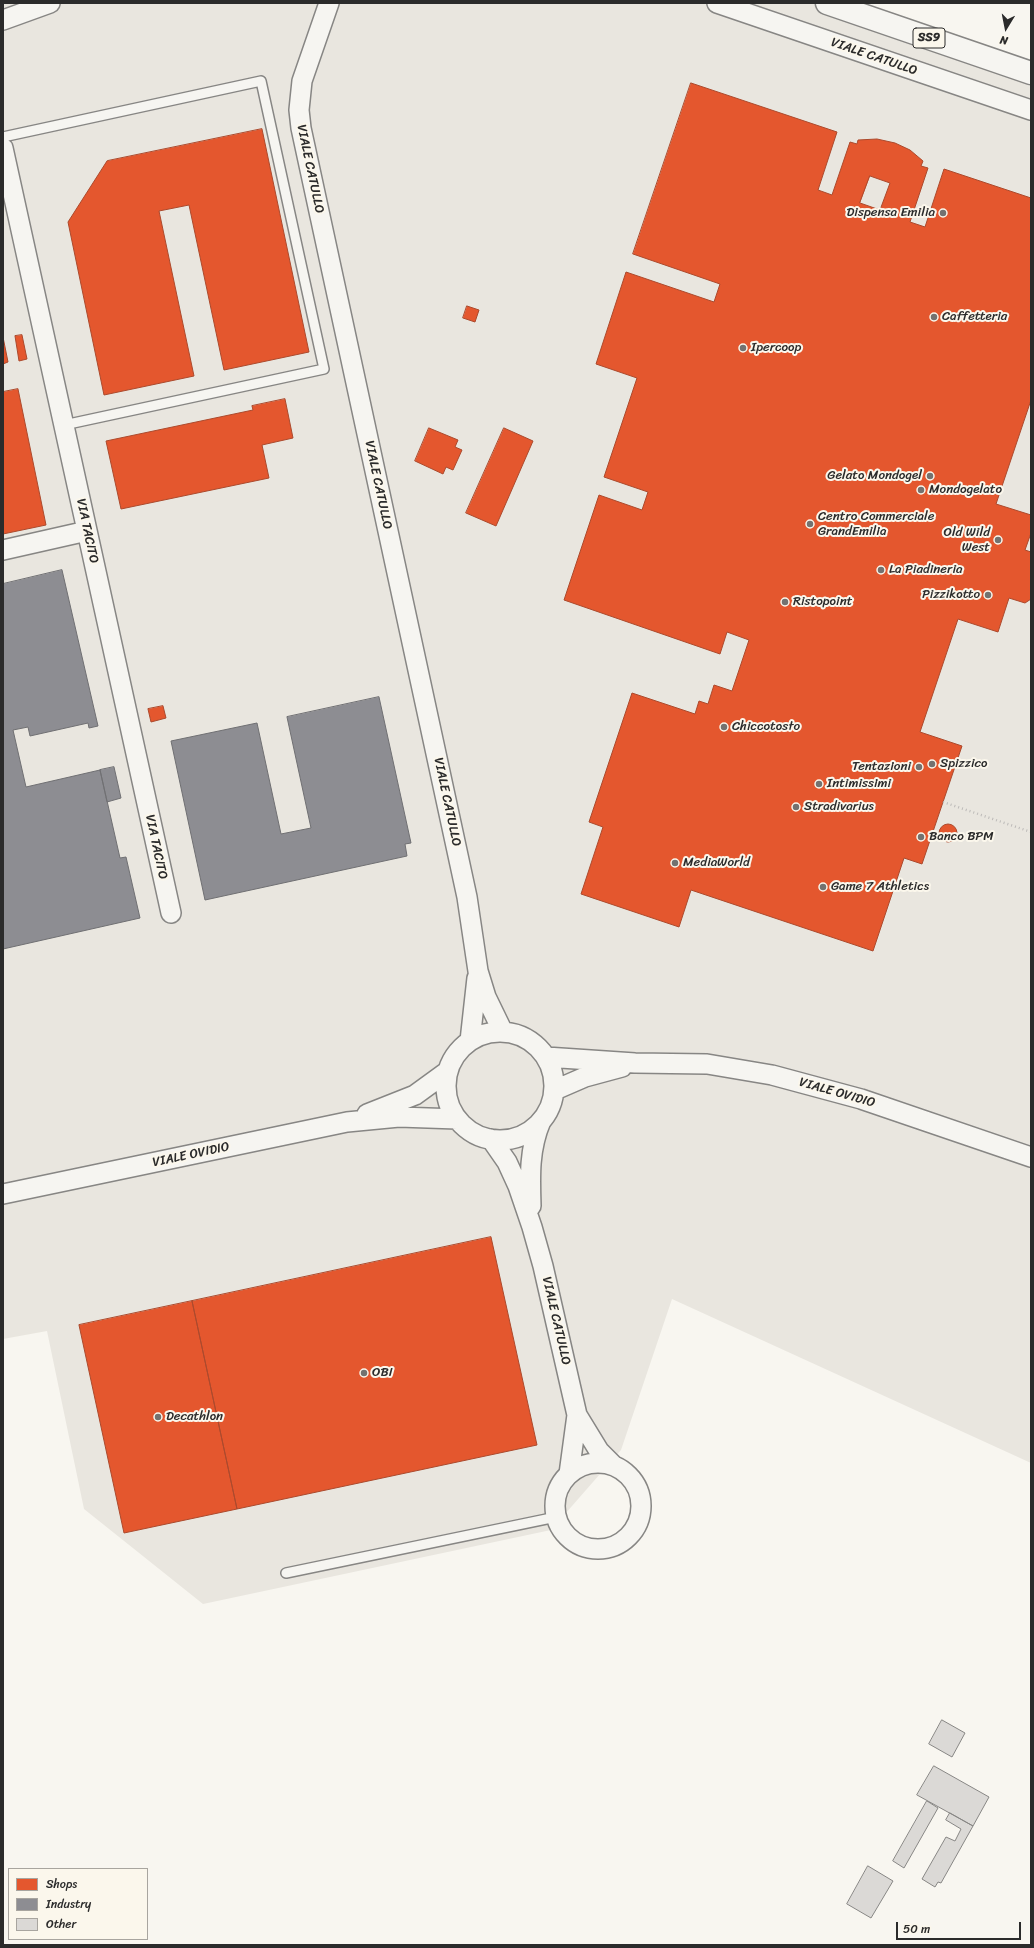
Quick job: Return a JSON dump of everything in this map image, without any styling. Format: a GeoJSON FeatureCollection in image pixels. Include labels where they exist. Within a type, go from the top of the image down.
{"type":"FeatureCollection","features":[{"type":"Feature","properties":{"kind":"main road","name":"SS9"},"geometry":{"type":"LineString","coordinates":[[827,3],[869,10],[1031,73]]}},
{"type":"Feature","properties":{"kind":"street"},"geometry":{"type":"LineString","coordinates":[[3,20],[50,3]]}},
{"type":"Feature","properties":{"kind":"street","name":"VIALE CATULLO"},"geometry":{"type":"LineString","coordinates":[[329,3],[302,81],[299,110],[301,128],[468,897],[478,971],[486,997],[503,1032]]}},
{"type":"Feature","properties":{"kind":"street","name":"VIALE CATULLO"},"geometry":{"type":"LineString","coordinates":[[717,3],[1031,110]]}},
{"type":"Feature","properties":{"kind":"street","name":"VIA TACITO"},"geometry":{"type":"LineString","coordinates":[[3,148],[171,913]]}},
{"type":"Feature","properties":{"kind":"street"},"geometry":{"type":"LineString","coordinates":[[3,550],[87,531]]}},
{"type":"Feature","properties":{"kind":"street","name":"VIALE CATULLO"},"geometry":{"type":"LineString","coordinates":[[470,1041],[478,971]]}},
{"type":"Feature","properties":{"kind":"street"},"geometry":{"type":"LineString","coordinates":[[503,1032],[520,1035],[535,1044],[546,1057],[553,1072],[555,1090],[550,1107],[541,1122],[531,1131],[518,1137],[504,1140],[490,1139],[478,1135],[467,1128],[457,1119],[449,1104],[447,1093],[448,1071],[456,1054],[470,1041],[486,1034],[503,1032]]}},
{"type":"Feature","properties":{"kind":"street","name":"VIALE OVIDIO"},"geometry":{"type":"LineString","coordinates":[[546,1057],[635,1063],[707,1064],[772,1075],[861,1099],[1031,1157]]}},
{"type":"Feature","properties":{"kind":"street","name":"VIALE OVIDIO"},"geometry":{"type":"LineString","coordinates":[[555,1090],[585,1078],[635,1063]]}},
{"type":"Feature","properties":{"kind":"street","name":"VIALE OVIDIO"},"geometry":{"type":"LineString","coordinates":[[347,1122],[415,1095],[448,1071]]}},
{"type":"Feature","properties":{"kind":"street","name":"VIALE OVIDIO"},"geometry":{"type":"LineString","coordinates":[[3,1194],[347,1122],[399,1117],[457,1119]]}},
{"type":"Feature","properties":{"kind":"street","name":"VIALE CATULLO"},"geometry":{"type":"LineString","coordinates":[[532,1227],[530,1180],[531,1166],[534,1138],[541,1122]]}},
{"type":"Feature","properties":{"kind":"street","name":"VIALE CATULLO"},"geometry":{"type":"LineString","coordinates":[[490,1139],[507,1162],[532,1227],[544,1266],[577,1415],[599,1452],[613,1466],[631,1478],[637,1487],[640,1498],[639,1520],[634,1530],[627,1538],[608,1548],[586,1548],[567,1536],[556,1517],[555,1498],[558,1489],[569,1474],[578,1467],[590,1463],[602,1463],[613,1466]]}},
{"type":"Feature","properties":{"kind":"street","name":"VIALE OVIDIO"},"geometry":{"type":"LineString","coordinates":[[3,1201],[35,1188]]}},
{"type":"Feature","properties":{"kind":"street","name":"VIALE CATULLO"},"geometry":{"type":"LineString","coordinates":[[569,1474],[577,1415]]}},
{"type":"Feature","properties":{"kind":"lane"},"geometry":{"type":"LineString","coordinates":[[3,137],[261,81],[324,369],[64,426]]}},
{"type":"Feature","properties":{"kind":"lane"},"geometry":{"type":"LineString","coordinates":[[286,1573],[556,1517]]}},
{"type":"Feature","properties":{"kind":"path"},"geometry":{"type":"LineString","coordinates":[[943,802],[1031,832]]}},
{"type":"Feature","properties":{"kind":"shaded area"},"geometry":{"type":"Polygon","coordinates":[[[3,3],[853,3],[844,21],[1031,85],[1031,1463],[672,1299],[621,1450],[551,1530],[203,1604],[84,1509],[47,1331],[3,1339],[3,3]]]}},
{"type":"Feature","properties":{"kind":"building: Shops","name":"Centro Commerciale GrandEmilia"},"geometry":{"type":"Polygon","coordinates":[[[691,83],[837,132],[818,190],[832,195],[850,142],[857,144],[858,140],[877,139],[895,143],[910,150],[923,161],[921,166],[928,168],[910,222],[925,227],[944,169],[1031,198],[1031,400],[996,504],[1031,515],[1031,533],[1025,550],[1031,552],[1031,599],[1025,603],[1009,598],[998,632],[958,619],[920,732],[962,746],[922,864],[904,858],[873,951],[691,890],[679,927],[581,894],[603,827],[589,822],[632,693],[695,714],[699,701],[708,704],[714,685],[732,691],[749,640],[727,632],[720,654],[564,600],[599,495],[642,510],[648,492],[604,477],[637,378],[596,364],[626,272],[714,302],[720,284],[633,254],[691,83]],[[870,176],[860,203],[880,210],[890,183],[870,176]]]}},
{"type":"Feature","properties":{"kind":"building: Shops"},"geometry":{"type":"Polygon","coordinates":[[[262,129],[309,352],[224,370],[189,205],[159,211],[194,376],[104,395],[68,222],[107,161],[262,129]]]}},
{"type":"Feature","properties":{"kind":"building: Shops"},"geometry":{"type":"Polygon","coordinates":[[[467,306],[479,310],[475,322],[463,318],[467,306]]]}},
{"type":"Feature","properties":{"kind":"building: Shops"},"geometry":{"type":"Polygon","coordinates":[[[22,335],[27,359],[19,361],[15,336],[22,335]]]}},
{"type":"Feature","properties":{"kind":"building: Shops"},"geometry":{"type":"Polygon","coordinates":[[[3,337],[8,362],[3,364],[3,337]]]}},
{"type":"Feature","properties":{"kind":"building: Shops"},"geometry":{"type":"Polygon","coordinates":[[[18,389],[46,525],[3,534],[3,392],[18,389]]]}},
{"type":"Feature","properties":{"kind":"building: Shops"},"geometry":{"type":"Polygon","coordinates":[[[285,399],[293,438],[262,445],[269,478],[121,509],[106,441],[253,410],[252,406],[285,399]]]}},
{"type":"Feature","properties":{"kind":"building: Shops"},"geometry":{"type":"Polygon","coordinates":[[[429,428],[458,440],[455,447],[462,450],[453,470],[446,467],[443,474],[415,461],[429,428]]]}},
{"type":"Feature","properties":{"kind":"building: Shops"},"geometry":{"type":"Polygon","coordinates":[[[504,428],[533,441],[496,526],[466,513],[504,428]]]}},
{"type":"Feature","properties":{"kind":"building: Shops"},"geometry":{"type":"Polygon","coordinates":[[[163,706],[166,718],[151,722],[148,709],[163,706]]]}},
{"type":"Feature","properties":{"kind":"building: Shops"},"geometry":{"type":"Polygon","coordinates":[[[948,824],[954,827],[957,833],[954,839],[948,842],[942,839],[939,833],[942,827],[948,824]]]}},
{"type":"Feature","properties":{"kind":"building: Shops","name":"OBI"},"geometry":{"type":"Polygon","coordinates":[[[491,1237],[537,1445],[237,1509],[192,1301],[491,1237]]]}},
{"type":"Feature","properties":{"kind":"building: Shops","name":"Decathlon"},"geometry":{"type":"Polygon","coordinates":[[[192,1301],[237,1509],[124,1533],[79,1325],[192,1301]]]}},
{"type":"Feature","properties":{"kind":"building: Industry"},"geometry":{"type":"Polygon","coordinates":[[[62,570],[98,726],[89,728],[88,723],[30,736],[28,727],[13,730],[26,787],[100,770],[120,858],[126,857],[140,918],[3,949],[3,584],[62,570]]]}},
{"type":"Feature","properties":{"kind":"building: Industry"},"geometry":{"type":"Polygon","coordinates":[[[379,697],[411,843],[405,844],[407,856],[205,900],[171,741],[257,723],[281,834],[311,828],[287,717],[379,697]]]}},
{"type":"Feature","properties":{"kind":"building: Industry"},"geometry":{"type":"Polygon","coordinates":[[[114,767],[121,798],[107,802],[100,770],[114,767]]]}},
{"type":"Feature","properties":{"kind":"building: Other"},"geometry":{"type":"Polygon","coordinates":[[[942,1720],[965,1733],[952,1757],[929,1744],[942,1720]]]}},
{"type":"Feature","properties":{"kind":"building: Other"},"geometry":{"type":"Polygon","coordinates":[[[934,1766],[989,1797],[973,1826],[917,1795],[934,1766]]]}},
{"type":"Feature","properties":{"kind":"building: Other"},"geometry":{"type":"Polygon","coordinates":[[[927,1801],[938,1808],[904,1868],[893,1861],[927,1801]]]}},
{"type":"Feature","properties":{"kind":"building: Other"},"geometry":{"type":"Polygon","coordinates":[[[950,1813],[973,1826],[941,1883],[938,1882],[935,1887],[922,1879],[946,1837],[955,1841],[961,1829],[946,1820],[950,1813]]]}},
{"type":"Feature","properties":{"kind":"building: Other"},"geometry":{"type":"Polygon","coordinates":[[[868,1866],[893,1881],[871,1918],[847,1904],[868,1866]]]}},
{"type":"Feature","properties":{"kind":"place","name":"Dispensa Emilia"},"geometry":{"type":"Point","coordinates":[943,213]}},
{"type":"Feature","properties":{"kind":"place","name":"Caffetteria"},"geometry":{"type":"Point","coordinates":[934,317]}},
{"type":"Feature","properties":{"kind":"place","name":"Ipercoop"},"geometry":{"type":"Point","coordinates":[743,348]}},
{"type":"Feature","properties":{"kind":"place","name":"Gelato Mondogel"},"geometry":{"type":"Point","coordinates":[930,476]}},
{"type":"Feature","properties":{"kind":"place","name":"Mondogelato"},"geometry":{"type":"Point","coordinates":[921,490]}},
{"type":"Feature","properties":{"kind":"place","name":"Centro Commerciale GrandEmilia"},"geometry":{"type":"Point","coordinates":[810,524]}},
{"type":"Feature","properties":{"kind":"place","name":"Old Wild West"},"geometry":{"type":"Point","coordinates":[998,540]}},
{"type":"Feature","properties":{"kind":"place","name":"La Piadineria"},"geometry":{"type":"Point","coordinates":[881,570]}},
{"type":"Feature","properties":{"kind":"place","name":"Pizzikotto"},"geometry":{"type":"Point","coordinates":[988,595]}},
{"type":"Feature","properties":{"kind":"place","name":"Ristopoint"},"geometry":{"type":"Point","coordinates":[785,602]}},
{"type":"Feature","properties":{"kind":"place","name":"Chiccotosto"},"geometry":{"type":"Point","coordinates":[724,727]}},
{"type":"Feature","properties":{"kind":"place","name":"Spizzico"},"geometry":{"type":"Point","coordinates":[932,764]}},
{"type":"Feature","properties":{"kind":"place","name":"Tentazioni"},"geometry":{"type":"Point","coordinates":[919,767]}},
{"type":"Feature","properties":{"kind":"place","name":"Intimissimi"},"geometry":{"type":"Point","coordinates":[819,784]}},
{"type":"Feature","properties":{"kind":"place","name":"Stradivarius"},"geometry":{"type":"Point","coordinates":[796,807]}},
{"type":"Feature","properties":{"kind":"place","name":"Banco BPM"},"geometry":{"type":"Point","coordinates":[921,837]}},
{"type":"Feature","properties":{"kind":"place","name":"MediaWorld"},"geometry":{"type":"Point","coordinates":[675,863]}},
{"type":"Feature","properties":{"kind":"place","name":"Game 7 Athletics"},"geometry":{"type":"Point","coordinates":[823,887]}},
{"type":"Feature","properties":{"kind":"place","name":"OBI"},"geometry":{"type":"Point","coordinates":[364,1373]}},
{"type":"Feature","properties":{"kind":"place","name":"Decathlon"},"geometry":{"type":"Point","coordinates":[158,1417]}}]}
